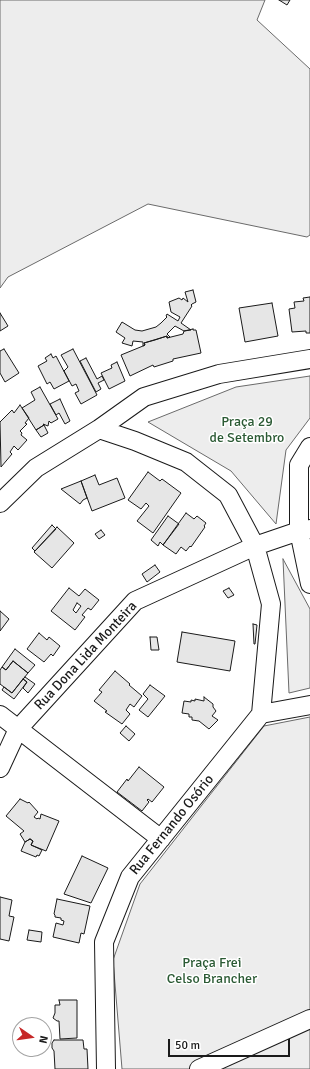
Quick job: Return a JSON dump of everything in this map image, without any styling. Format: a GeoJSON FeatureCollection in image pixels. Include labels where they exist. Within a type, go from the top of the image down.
{"type":"FeatureCollection","features":[{"type":"Feature","properties":{"kind":"street"},"geometry":{"type":"LineString","coordinates":[[0,503],[36,468],[99,429],[144,397],[219,374],[310,359]]}},
{"type":"Feature","properties":{"kind":"street"},"geometry":{"type":"LineString","coordinates":[[99,429],[186,462],[228,495],[255,546],[271,604],[261,714],[310,705]]}},
{"type":"Feature","properties":{"kind":"street"},"geometry":{"type":"LineString","coordinates":[[310,447],[299,465],[310,584]]}},
{"type":"Feature","properties":{"kind":"street","name":"Rua Dona Lida Monteira"},"geometry":{"type":"LineString","coordinates":[[0,768],[18,729],[135,601],[255,546],[305,530]]}},
{"type":"Feature","properties":{"kind":"street","name":"Rua Fernando Osório"},"geometry":{"type":"LineString","coordinates":[[106,1069],[104,942],[130,877],[261,714]]}},
{"type":"Feature","properties":{"kind":"street"},"geometry":{"type":"LineString","coordinates":[[0,715],[161,839]]}},
{"type":"Feature","properties":{"kind":"street"},"geometry":{"type":"LineString","coordinates":[[199,1069],[310,1019]]}},
{"type":"Feature","properties":{"kind":"green space"},"geometry":{"type":"Polygon","coordinates":[[[0,0],[265,0],[257,20],[310,69],[310,235],[307,237],[148,204],[8,277],[0,288],[0,0]]]}},
{"type":"Feature","properties":{"kind":"green space","name":"Praça 29 de Setembro"},"geometry":{"type":"Polygon","coordinates":[[[310,376],[310,418],[286,450],[276,524],[231,471],[148,422],[236,387],[310,376]]]}},
{"type":"Feature","properties":{"kind":"green space"},"geometry":{"type":"Polygon","coordinates":[[[283,559],[310,609],[310,688],[289,693],[283,559]]]}},
{"type":"Feature","properties":{"kind":"green space","name":"Praça Frei Celso Brancher"},"geometry":{"type":"Polygon","coordinates":[[[310,717],[310,1069],[122,1069],[113,960],[140,884],[264,726],[310,717]]]}},
{"type":"Feature","properties":{"kind":"building"},"geometry":{"type":"Polygon","coordinates":[[[279,0],[290,0],[287,5],[279,0]]]}},
{"type":"Feature","properties":{"kind":"building"},"geometry":{"type":"Polygon","coordinates":[[[193,290],[196,302],[191,305],[192,306],[181,323],[191,330],[184,331],[175,326],[167,334],[170,337],[167,338],[167,336],[144,343],[145,345],[143,346],[143,342],[133,341],[132,346],[122,343],[125,338],[116,332],[122,322],[135,330],[142,331],[156,327],[167,317],[167,314],[178,321],[180,317],[171,312],[169,302],[179,298],[182,300],[183,298],[188,302],[185,292],[193,290]]]}},
{"type":"Feature","properties":{"kind":"building"},"geometry":{"type":"Polygon","coordinates":[[[310,297],[310,333],[306,333],[306,331],[292,332],[289,309],[295,308],[294,302],[304,301],[303,298],[310,297]]]}},
{"type":"Feature","properties":{"kind":"building"},"geometry":{"type":"Polygon","coordinates":[[[272,303],[278,336],[245,342],[239,308],[272,303]]]}},
{"type":"Feature","properties":{"kind":"building"},"geometry":{"type":"Polygon","coordinates":[[[0,313],[8,326],[0,331],[0,313]]]}},
{"type":"Feature","properties":{"kind":"building"},"geometry":{"type":"Polygon","coordinates":[[[193,329],[196,330],[201,353],[173,359],[173,361],[154,367],[153,365],[130,376],[121,355],[145,345],[144,343],[167,336],[167,338],[183,334],[184,331],[193,329]]]}},
{"type":"Feature","properties":{"kind":"building"},"geometry":{"type":"Polygon","coordinates":[[[4,349],[19,373],[5,382],[0,373],[0,351],[4,349]]]}},
{"type":"Feature","properties":{"kind":"building"},"geometry":{"type":"Polygon","coordinates":[[[73,349],[97,395],[81,404],[75,393],[79,391],[76,384],[72,386],[64,371],[68,367],[61,355],[73,349]]]}},
{"type":"Feature","properties":{"kind":"building"},"geometry":{"type":"Polygon","coordinates":[[[51,354],[53,358],[56,356],[69,381],[54,389],[50,382],[47,384],[38,366],[47,361],[45,358],[51,354]]]}},
{"type":"Feature","properties":{"kind":"building"},"geometry":{"type":"Polygon","coordinates":[[[86,358],[97,379],[102,376],[104,380],[98,383],[101,389],[96,392],[80,361],[86,358]]]}},
{"type":"Feature","properties":{"kind":"building"},"geometry":{"type":"Polygon","coordinates":[[[117,362],[125,381],[109,389],[101,373],[112,368],[111,365],[117,362]]]}},
{"type":"Feature","properties":{"kind":"building"},"geometry":{"type":"Polygon","coordinates":[[[40,387],[58,419],[51,423],[49,421],[48,426],[43,424],[44,425],[36,430],[22,408],[35,400],[31,392],[40,387]]]}},
{"type":"Feature","properties":{"kind":"building"},"geometry":{"type":"Polygon","coordinates":[[[60,399],[70,421],[65,424],[59,413],[56,415],[50,404],[60,399]]]}},
{"type":"Feature","properties":{"kind":"building"},"geometry":{"type":"Polygon","coordinates":[[[20,405],[29,418],[25,423],[27,424],[20,431],[22,433],[21,435],[27,440],[18,450],[14,446],[10,452],[12,454],[1,467],[0,422],[12,410],[14,413],[20,405]]]}},
{"type":"Feature","properties":{"kind":"building"},"geometry":{"type":"Polygon","coordinates":[[[44,425],[48,433],[41,437],[36,430],[44,425]]]}},
{"type":"Feature","properties":{"kind":"building"},"geometry":{"type":"Polygon","coordinates":[[[148,472],[160,481],[162,479],[181,493],[153,533],[137,521],[149,506],[146,503],[141,509],[128,500],[148,472]]]}},
{"type":"Feature","properties":{"kind":"building"},"geometry":{"type":"Polygon","coordinates":[[[95,475],[99,485],[117,478],[125,498],[92,511],[81,481],[95,475]]]}},
{"type":"Feature","properties":{"kind":"building"},"geometry":{"type":"Polygon","coordinates":[[[81,481],[87,498],[80,504],[61,489],[81,481]]]}},
{"type":"Feature","properties":{"kind":"building"},"geometry":{"type":"Polygon","coordinates":[[[186,513],[194,519],[197,516],[206,523],[204,526],[205,527],[191,547],[190,546],[186,551],[181,547],[176,554],[163,545],[186,513]]]}},
{"type":"Feature","properties":{"kind":"building"},"geometry":{"type":"Polygon","coordinates":[[[168,516],[179,524],[163,545],[160,542],[158,546],[151,540],[168,516]]]}},
{"type":"Feature","properties":{"kind":"building"},"geometry":{"type":"Polygon","coordinates":[[[52,525],[56,529],[35,551],[32,548],[52,525]]]}},
{"type":"Feature","properties":{"kind":"building"},"geometry":{"type":"Polygon","coordinates":[[[57,527],[74,543],[52,568],[34,552],[57,527]]]}},
{"type":"Feature","properties":{"kind":"building"},"geometry":{"type":"Polygon","coordinates":[[[101,530],[105,535],[99,539],[95,534],[101,530]]]}},
{"type":"Feature","properties":{"kind":"building"},"geometry":{"type":"Polygon","coordinates":[[[155,565],[160,572],[147,582],[142,574],[155,565]]]}},
{"type":"Feature","properties":{"kind":"building"},"geometry":{"type":"Polygon","coordinates":[[[69,588],[79,596],[85,589],[99,600],[91,610],[88,608],[82,615],[85,617],[75,630],[51,611],[69,588]],[[77,603],[73,610],[76,613],[81,606],[77,603]]]}},
{"type":"Feature","properties":{"kind":"building"},"geometry":{"type":"Polygon","coordinates":[[[229,588],[234,595],[228,598],[223,591],[229,588]]]}},
{"type":"Feature","properties":{"kind":"building"},"geometry":{"type":"Polygon","coordinates":[[[0,611],[9,619],[0,631],[0,611]]]}},
{"type":"Feature","properties":{"kind":"building"},"geometry":{"type":"Polygon","coordinates":[[[253,624],[257,625],[255,644],[254,644],[253,624]]]}},
{"type":"Feature","properties":{"kind":"building"},"geometry":{"type":"Polygon","coordinates":[[[182,632],[235,641],[230,671],[177,662],[182,632]]]}},
{"type":"Feature","properties":{"kind":"building"},"geometry":{"type":"Polygon","coordinates":[[[39,633],[47,640],[49,637],[60,646],[53,656],[51,654],[44,662],[27,649],[39,633]]]}},
{"type":"Feature","properties":{"kind":"building"},"geometry":{"type":"Polygon","coordinates":[[[150,637],[157,637],[159,650],[151,650],[150,637]]]}},
{"type":"Feature","properties":{"kind":"building"},"geometry":{"type":"Polygon","coordinates":[[[15,649],[35,665],[28,673],[13,661],[6,670],[2,667],[15,649]]]}},
{"type":"Feature","properties":{"kind":"building"},"geometry":{"type":"Polygon","coordinates":[[[13,661],[28,673],[12,693],[0,684],[0,670],[2,667],[6,670],[13,661]]]}},
{"type":"Feature","properties":{"kind":"building"},"geometry":{"type":"Polygon","coordinates":[[[115,671],[142,696],[134,707],[130,704],[126,710],[130,714],[122,724],[105,712],[107,711],[94,701],[102,692],[99,690],[115,671]]]}},
{"type":"Feature","properties":{"kind":"building"},"geometry":{"type":"Polygon","coordinates":[[[25,677],[35,684],[28,693],[23,688],[27,682],[23,679],[25,677]]]}},
{"type":"Feature","properties":{"kind":"building"},"geometry":{"type":"Polygon","coordinates":[[[23,679],[27,682],[14,699],[2,690],[4,687],[12,693],[23,679]]]}},
{"type":"Feature","properties":{"kind":"building"},"geometry":{"type":"Polygon","coordinates":[[[150,685],[165,696],[148,717],[139,710],[148,699],[143,694],[150,685]]]}},
{"type":"Feature","properties":{"kind":"building"},"geometry":{"type":"Polygon","coordinates":[[[204,697],[213,704],[216,711],[212,716],[218,720],[209,729],[199,721],[192,720],[192,717],[189,717],[189,714],[182,713],[184,701],[191,702],[191,700],[195,701],[195,699],[204,701],[204,697]]]}},
{"type":"Feature","properties":{"kind":"building"},"geometry":{"type":"Polygon","coordinates":[[[126,726],[135,734],[129,741],[120,733],[126,726]]]}},
{"type":"Feature","properties":{"kind":"building"},"geometry":{"type":"Polygon","coordinates":[[[139,767],[164,787],[152,802],[148,799],[147,800],[149,802],[142,811],[117,792],[139,767]]]}},
{"type":"Feature","properties":{"kind":"building"},"geometry":{"type":"Polygon","coordinates":[[[20,799],[28,803],[29,802],[38,812],[34,817],[37,819],[40,819],[41,814],[59,821],[46,851],[31,845],[33,841],[30,839],[25,842],[20,834],[24,831],[6,816],[20,799]]]}},
{"type":"Feature","properties":{"kind":"building"},"geometry":{"type":"Polygon","coordinates":[[[30,839],[33,841],[31,845],[42,850],[39,856],[37,855],[36,857],[21,851],[25,842],[30,839]]]}},
{"type":"Feature","properties":{"kind":"building"},"geometry":{"type":"Polygon","coordinates":[[[82,856],[108,868],[91,903],[64,894],[82,856]]]}},
{"type":"Feature","properties":{"kind":"building"},"geometry":{"type":"Polygon","coordinates":[[[0,897],[12,900],[9,916],[14,917],[9,941],[0,939],[0,897]]]}},
{"type":"Feature","properties":{"kind":"building"},"geometry":{"type":"Polygon","coordinates":[[[57,899],[90,906],[84,934],[81,933],[79,943],[53,937],[56,923],[63,925],[64,921],[61,920],[61,918],[55,917],[54,914],[57,899]]]}},
{"type":"Feature","properties":{"kind":"building"},"geometry":{"type":"Polygon","coordinates":[[[29,930],[42,932],[41,942],[27,940],[29,930]]]}},
{"type":"Feature","properties":{"kind":"building"},"geometry":{"type":"Polygon","coordinates":[[[59,1000],[77,1000],[77,1038],[60,1039],[59,1021],[53,1018],[55,1013],[55,1005],[60,1005],[59,1000]]]}},
{"type":"Feature","properties":{"kind":"building"},"geometry":{"type":"Polygon","coordinates":[[[54,1040],[83,1040],[84,1049],[87,1049],[88,1069],[55,1069],[52,1043],[54,1040]]]}}]}
